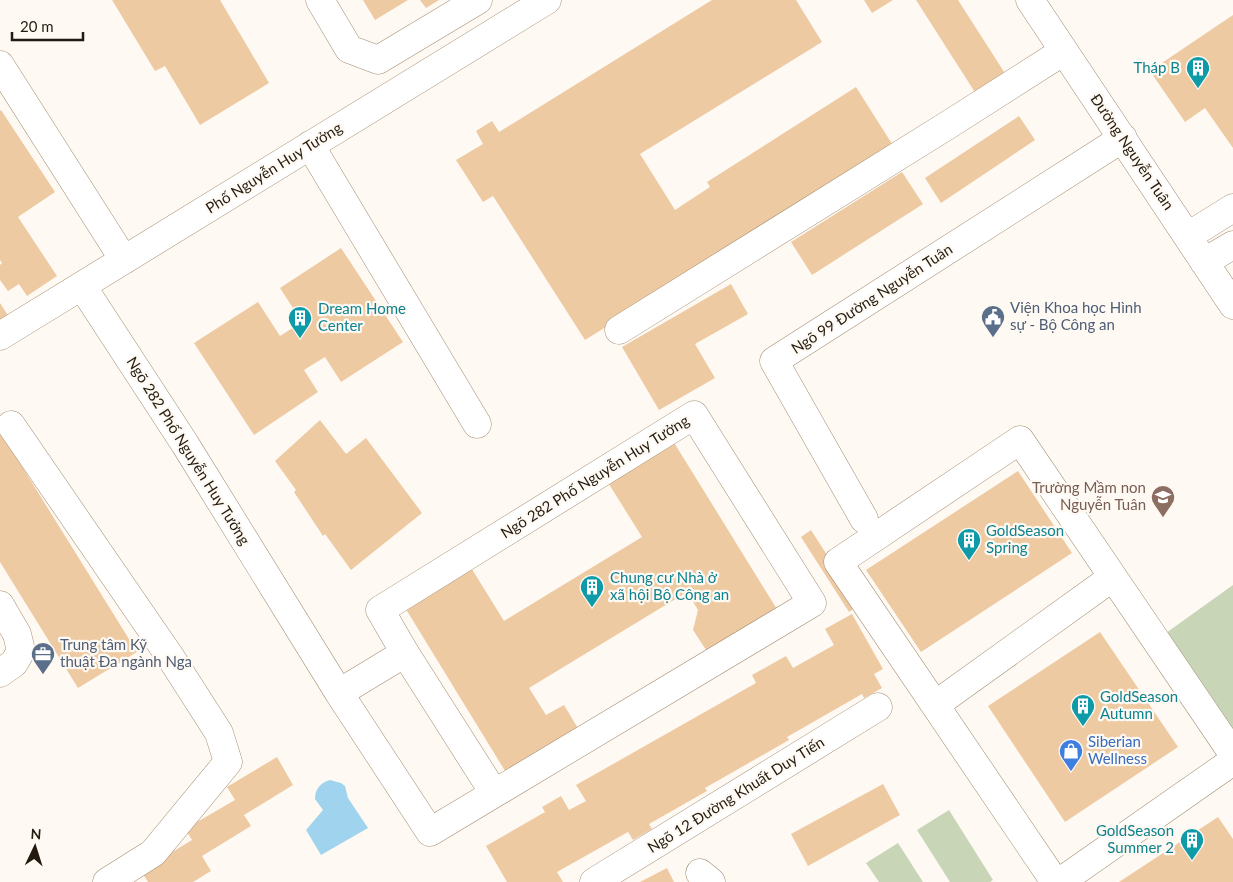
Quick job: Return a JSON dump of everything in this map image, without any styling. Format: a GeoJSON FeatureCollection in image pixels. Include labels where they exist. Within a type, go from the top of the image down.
{"type":"FeatureCollection","features":[{"type":"Feature","properties":{"kind":"street"},"geometry":{"type":"LineString","coordinates":[[320,0],[349,49],[378,60],[478,0]]}},
{"type":"Feature","properties":{"kind":"street","name":"Phố Nguyễn Huy Tưởng"},"geometry":{"type":"LineString","coordinates":[[0,336],[547,0]]}},
{"type":"Feature","properties":{"kind":"street","name":"Đường Nguyễn Tuân"},"geometry":{"type":"LineString","coordinates":[[1030,0],[1233,305]]}},
{"type":"Feature","properties":{"kind":"street"},"geometry":{"type":"LineString","coordinates":[[618,330],[1064,51]]}},
{"type":"Feature","properties":{"kind":"street"},"geometry":{"type":"LineString","coordinates":[[0,65],[124,260]]}},
{"type":"Feature","properties":{"kind":"street","name":"Ngõ 99 Đường Nguyễn Tuân"},"geometry":{"type":"LineString","coordinates":[[864,519],[774,362],[1122,138]]}},
{"type":"Feature","properties":{"kind":"street"},"geometry":{"type":"LineString","coordinates":[[310,145],[478,424]]}},
{"type":"Feature","properties":{"kind":"street"},"geometry":{"type":"LineString","coordinates":[[1188,236],[1233,208]]}},
{"type":"Feature","properties":{"kind":"street"},"geometry":{"type":"LineString","coordinates":[[1204,262],[1233,245]]}},
{"type":"Feature","properties":{"kind":"street","name":"Ngõ 282 Phố Nguyễn Huy Tưởng"},"geometry":{"type":"LineString","coordinates":[[82,286],[186,444],[339,693],[430,832],[812,603],[694,415],[380,610],[405,653],[494,793]]}},
{"type":"Feature","properties":{"kind":"street"},"geometry":{"type":"LineString","coordinates":[[11,425],[198,700],[219,733],[228,762],[153,853],[106,882]]}},
{"type":"Feature","properties":{"kind":"street"},"geometry":{"type":"LineString","coordinates":[[1055,882],[838,562],[1020,440],[1233,754]]}},
{"type":"Feature","properties":{"kind":"street"},"geometry":{"type":"LineString","coordinates":[[935,705],[1113,577]]}},
{"type":"Feature","properties":{"kind":"street"},"geometry":{"type":"LineString","coordinates":[[0,605],[18,634],[22,651],[14,663],[0,672]]}},
{"type":"Feature","properties":{"kind":"street"},"geometry":{"type":"LineString","coordinates":[[339,693],[405,653]]}},
{"type":"Feature","properties":{"kind":"street","name":"Ngõ 12 Đường Khuất Duy Tiến"},"geometry":{"type":"LineString","coordinates":[[594,882],[878,707]]}},
{"type":"Feature","properties":{"kind":"street"},"geometry":{"type":"LineString","coordinates":[[1060,882],[1233,761]]}},
{"type":"Feature","properties":{"kind":"green space"},"geometry":{"type":"Polygon","coordinates":[[[1233,585],[1233,732],[1166,633],[1233,585]]]}},
{"type":"Feature","properties":{"kind":"green space"},"geometry":{"type":"Polygon","coordinates":[[[949,810],[993,880],[990,882],[950,882],[917,830],[949,810]]]}},
{"type":"Feature","properties":{"kind":"green space"},"geometry":{"type":"Polygon","coordinates":[[[898,843],[923,882],[879,882],[866,863],[898,843]]]}},
{"type":"Feature","properties":{"kind":"water"},"geometry":{"type":"Polygon","coordinates":[[[330,780],[345,786],[348,798],[368,828],[321,855],[306,830],[323,810],[315,799],[317,789],[323,783],[330,780]]]}},
{"type":"Feature","properties":{"kind":"building"},"geometry":{"type":"Polygon","coordinates":[[[112,0],[220,0],[269,83],[200,125],[165,66],[155,71],[112,0]]]}},
{"type":"Feature","properties":{"kind":"building"},"geometry":{"type":"Polygon","coordinates":[[[363,0],[408,0],[375,20],[363,0]]]}},
{"type":"Feature","properties":{"kind":"building"},"geometry":{"type":"Polygon","coordinates":[[[420,0],[439,0],[426,8],[420,0]]]}},
{"type":"Feature","properties":{"kind":"building"},"geometry":{"type":"Polygon","coordinates":[[[712,0],[796,0],[822,42],[640,154],[675,210],[710,187],[707,182],[856,87],[894,147],[585,340],[493,196],[483,202],[456,160],[483,144],[476,131],[492,121],[499,132],[712,0]]]}},
{"type":"Feature","properties":{"kind":"building"},"geometry":{"type":"Polygon","coordinates":[[[864,0],[893,0],[872,13],[864,0]]]}},
{"type":"Feature","properties":{"kind":"building"},"geometry":{"type":"Polygon","coordinates":[[[916,0],[958,0],[1008,78],[978,97],[916,0]]]}},
{"type":"Feature","properties":{"kind":"building","name":"Tháp B"},"geometry":{"type":"Polygon","coordinates":[[[1233,15],[1233,148],[1205,108],[1185,122],[1150,71],[1233,15]]]}},
{"type":"Feature","properties":{"kind":"building"},"geometry":{"type":"Polygon","coordinates":[[[1,110],[55,192],[18,217],[57,276],[27,296],[19,284],[8,291],[0,280],[0,265],[2,263],[0,260],[1,110]]]}},
{"type":"Feature","properties":{"kind":"building"},"geometry":{"type":"Polygon","coordinates":[[[1019,116],[1035,140],[941,203],[925,178],[1019,116]]]}},
{"type":"Feature","properties":{"kind":"building"},"geometry":{"type":"Polygon","coordinates":[[[902,172],[923,204],[812,275],[791,242],[902,172]]]}},
{"type":"Feature","properties":{"kind":"building","name":"Dream Home Center"},"geometry":{"type":"Polygon","coordinates":[[[341,248],[403,342],[341,382],[325,357],[304,370],[318,392],[254,435],[194,343],[258,302],[280,336],[302,322],[280,288],[341,248]]]}},
{"type":"Feature","properties":{"kind":"building"},"geometry":{"type":"Polygon","coordinates":[[[731,284],[748,314],[695,344],[715,378],[659,410],[622,347],[731,284]]]}},
{"type":"Feature","properties":{"kind":"building"},"geometry":{"type":"Polygon","coordinates":[[[0,303],[9,317],[0,323],[0,303]]]}},
{"type":"Feature","properties":{"kind":"building"},"geometry":{"type":"Polygon","coordinates":[[[320,420],[346,454],[366,438],[422,513],[351,570],[325,534],[323,536],[294,492],[296,490],[275,461],[320,420]]]}},
{"type":"Feature","properties":{"kind":"building"},"geometry":{"type":"Polygon","coordinates":[[[0,431],[137,652],[78,688],[0,562],[0,431]]]}},
{"type":"Feature","properties":{"kind":"building","name":"Chung cư Nhà ở xã hội Bộ Công an"},"geometry":{"type":"Polygon","coordinates":[[[673,441],[780,614],[710,656],[693,630],[698,610],[687,592],[529,688],[546,715],[564,705],[582,735],[510,779],[404,606],[470,566],[504,621],[642,537],[607,481],[673,441]]]}},
{"type":"Feature","properties":{"kind":"building","name":"GoldSeason Spring"},"geometry":{"type":"Polygon","coordinates":[[[1018,471],[1072,553],[921,652],[866,570],[1018,471]]]}},
{"type":"Feature","properties":{"kind":"building"},"geometry":{"type":"Polygon","coordinates":[[[811,530],[859,605],[849,612],[801,537],[811,530]]]}},
{"type":"Feature","properties":{"kind":"building"},"geometry":{"type":"Polygon","coordinates":[[[852,614],[883,669],[874,674],[882,688],[864,698],[862,694],[787,737],[789,740],[705,788],[707,791],[649,824],[652,829],[633,840],[628,832],[557,872],[563,882],[507,882],[486,846],[545,812],[542,807],[561,796],[569,810],[586,801],[576,785],[756,683],[752,675],[786,656],[793,668],[834,645],[825,629],[852,614]]]}},
{"type":"Feature","properties":{"kind":"building","name":"GoldSeason Autumn"},"geometry":{"type":"Polygon","coordinates":[[[1100,632],[1178,747],[1065,822],[988,706],[1100,632]]]}},
{"type":"Feature","properties":{"kind":"building"},"geometry":{"type":"Polygon","coordinates":[[[277,757],[293,785],[244,815],[251,826],[202,856],[211,871],[193,882],[148,882],[141,871],[192,840],[185,829],[235,800],[227,787],[277,757]]]}},
{"type":"Feature","properties":{"kind":"building"},"geometry":{"type":"Polygon","coordinates":[[[883,784],[900,815],[808,866],[791,834],[883,784]]]}},
{"type":"Feature","properties":{"kind":"building","name":"GoldSeason Summer 2"},"geometry":{"type":"Polygon","coordinates":[[[1218,817],[1233,839],[1233,882],[1119,882],[1218,817]]]}},
{"type":"Feature","properties":{"kind":"building"},"geometry":{"type":"Polygon","coordinates":[[[667,868],[674,882],[640,882],[667,868]]]}},
{"type":"Feature","properties":{"kind":"place","name":"Tháp B"},"geometry":{"type":"Point","coordinates":[1198,89]}},
{"type":"Feature","properties":{"kind":"place","name":"Viện Khoa học Hình sự - Bộ Công an"},"geometry":{"type":"Point","coordinates":[993,338]}},
{"type":"Feature","properties":{"kind":"place","name":"Dream Home Center"},"geometry":{"type":"Point","coordinates":[300,339]}},
{"type":"Feature","properties":{"kind":"place","name":"Trường Mầm non Nguyễn Tuân"},"geometry":{"type":"Point","coordinates":[1163,518]}},
{"type":"Feature","properties":{"kind":"place","name":"GoldSeason Spring"},"geometry":{"type":"Point","coordinates":[969,561]}},
{"type":"Feature","properties":{"kind":"place","name":"Chung cư Nhà ở xã hội Bộ Công an"},"geometry":{"type":"Point","coordinates":[592,608]}},
{"type":"Feature","properties":{"kind":"place","name":"Trung tâm Kỹ thuật Đa ngành Nga"},"geometry":{"type":"Point","coordinates":[43,675]}},
{"type":"Feature","properties":{"kind":"place","name":"GoldSeason Autumn"},"geometry":{"type":"Point","coordinates":[1083,727]}},
{"type":"Feature","properties":{"kind":"place","name":"Siberian Wellness"},"geometry":{"type":"Point","coordinates":[1071,772]}},
{"type":"Feature","properties":{"kind":"place","name":"GoldSeason Summer 2"},"geometry":{"type":"Point","coordinates":[1192,861]}}]}
